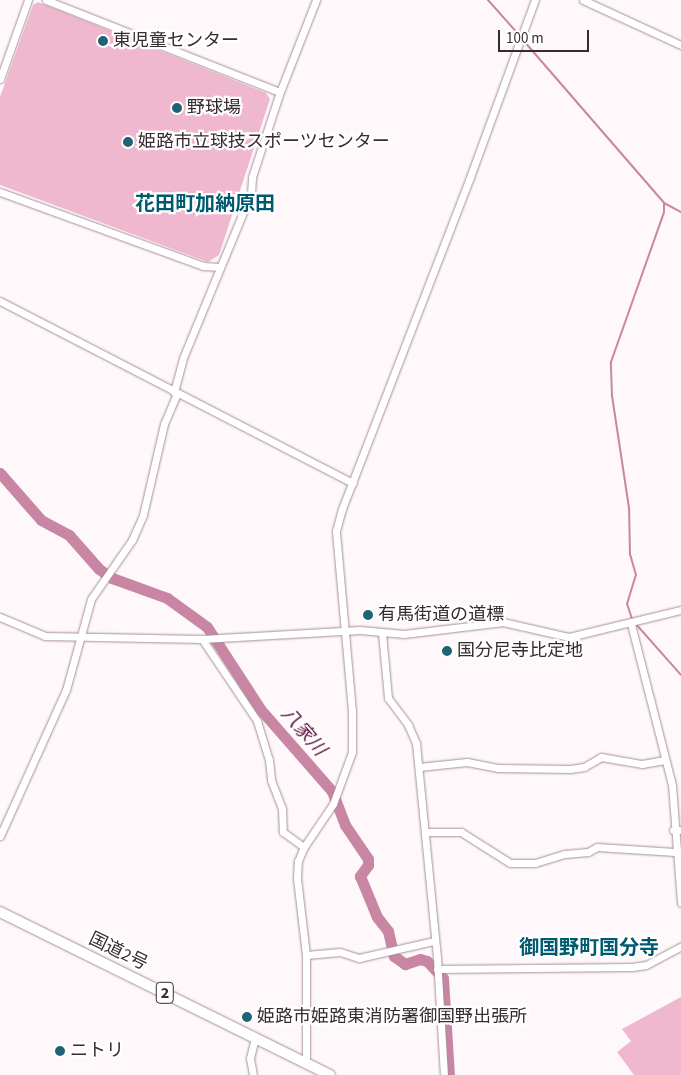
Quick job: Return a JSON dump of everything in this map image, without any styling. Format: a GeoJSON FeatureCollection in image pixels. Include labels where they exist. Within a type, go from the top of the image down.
{"type":"FeatureCollection","features":[{"type":"Feature","properties":{"kind":"highway","name":"国道2号"},"geometry":{"type":"LineString","coordinates":[[0,912],[330,1075]]}},
{"type":"Feature","properties":{"kind":"street"},"geometry":{"type":"LineString","coordinates":[[0,79],[28,0]]}},
{"type":"Feature","properties":{"kind":"street"},"geometry":{"type":"LineString","coordinates":[[46,0],[280,92]]}},
{"type":"Feature","properties":{"kind":"street"},"geometry":{"type":"LineString","coordinates":[[0,836],[66,690],[92,599],[132,540],[143,515],[164,424],[176,393],[183,358],[251,193],[252,177],[280,92],[316,0]]}},
{"type":"Feature","properties":{"kind":"street"},"geometry":{"type":"LineString","coordinates":[[306,1063],[306,955],[297,878],[304,847],[333,804],[352,752],[352,711],[336,531],[535,0]]}},
{"type":"Feature","properties":{"kind":"street"},"geometry":{"type":"LineString","coordinates":[[583,0],[681,45]]}},
{"type":"Feature","properties":{"kind":"street"},"geometry":{"type":"LineString","coordinates":[[0,192],[203,266],[220,267]]}},
{"type":"Feature","properties":{"kind":"street"},"geometry":{"type":"LineString","coordinates":[[0,301],[353,483]]}},
{"type":"Feature","properties":{"kind":"street"},"geometry":{"type":"LineString","coordinates":[[0,617],[45,636],[202,639],[345,630],[404,634],[503,622],[569,637],[631,624],[681,610]]}},
{"type":"Feature","properties":{"kind":"street"},"geometry":{"type":"LineString","coordinates":[[631,624],[672,785],[677,830],[675,852],[681,903]]}},
{"type":"Feature","properties":{"kind":"street"},"geometry":{"type":"LineString","coordinates":[[382,633],[388,698],[408,725],[416,743],[437,969],[444,1075]]}},
{"type":"Feature","properties":{"kind":"street"},"geometry":{"type":"LineString","coordinates":[[202,639],[257,722],[269,760],[271,780],[282,808],[283,832],[304,847]]}},
{"type":"Feature","properties":{"kind":"street"},"geometry":{"type":"LineString","coordinates":[[419,766],[466,762],[498,768],[570,769],[584,767],[601,757],[642,764],[665,760]]}},
{"type":"Feature","properties":{"kind":"street"},"geometry":{"type":"LineString","coordinates":[[425,832],[461,832],[510,863],[535,863],[566,854],[588,852],[597,847],[675,852]]}},
{"type":"Feature","properties":{"kind":"street"},"geometry":{"type":"LineString","coordinates":[[306,955],[340,952],[359,958],[434,941]]}},
{"type":"Feature","properties":{"kind":"street"},"geometry":{"type":"LineString","coordinates":[[437,969],[632,967],[646,965],[681,946]]}},
{"type":"Feature","properties":{"kind":"street"},"geometry":{"type":"LineString","coordinates":[[253,1075],[250,1058],[255,1038]]}},
{"type":"Feature","properties":{"kind":"shaded area","name":"姫路市立球技スポーツセンター"},"geometry":{"type":"Polygon","coordinates":[[[38,2],[266,93],[270,99],[219,255],[208,262],[0,185],[0,97],[33,5],[38,2]]]}},
{"type":"Feature","properties":{"kind":"shaded area"},"geometry":{"type":"Polygon","coordinates":[[[681,997],[681,1075],[634,1075],[617,1052],[631,1041],[622,1029],[681,997]]]}},
{"type":"Feature","properties":{"kind":"waterway"},"geometry":{"type":"LineString","coordinates":[[488,0],[520,36]]}},
{"type":"Feature","properties":{"kind":"waterway"},"geometry":{"type":"LineString","coordinates":[[523,40],[664,203],[681,212]]}},
{"type":"Feature","properties":{"kind":"waterway"},"geometry":{"type":"LineString","coordinates":[[632,619],[627,604],[636,575],[630,554],[629,508],[612,396],[611,362],[664,212],[664,203]]}},
{"type":"Feature","properties":{"kind":"waterway","name":"八家川"},"geometry":{"type":"LineString","coordinates":[[0,473],[41,520],[69,535],[99,569],[112,578],[167,598],[207,627],[261,710],[332,791],[345,825],[368,859],[368,865],[360,876],[377,917],[388,931],[394,956],[405,964],[420,959],[427,961],[443,978],[449,1075]]}},
{"type":"Feature","properties":{"kind":"waterway"},"geometry":{"type":"LineString","coordinates":[[635,623],[681,675]]}},
{"type":"Feature","properties":{"kind":"place","name":"東児童センター"},"geometry":{"type":"Point","coordinates":[103,41]}},
{"type":"Feature","properties":{"kind":"place","name":"野球場"},"geometry":{"type":"Point","coordinates":[177,108]}},
{"type":"Feature","properties":{"kind":"place","name":"姫路市立球技スポーツセンター"},"geometry":{"type":"Point","coordinates":[128,142]}},
{"type":"Feature","properties":{"kind":"place","name":"有馬街道の道標"},"geometry":{"type":"Point","coordinates":[368,615]}},
{"type":"Feature","properties":{"kind":"place","name":"国分尼寺比定地"},"geometry":{"type":"Point","coordinates":[447,651]}},
{"type":"Feature","properties":{"kind":"place","name":"姫路市姫路東消防署御国野出張所"},"geometry":{"type":"Point","coordinates":[247,1017]}},
{"type":"Feature","properties":{"kind":"place","name":"ニトリ"},"geometry":{"type":"Point","coordinates":[60,1051]}},
{"type":"Feature","properties":{"kind":"district","name":"花田町加納原田"},"geometry":{"type":"Point","coordinates":[205,204]}},
{"type":"Feature","properties":{"kind":"district","name":"御国野町国分寺"},"geometry":{"type":"Point","coordinates":[589,948]}}]}
